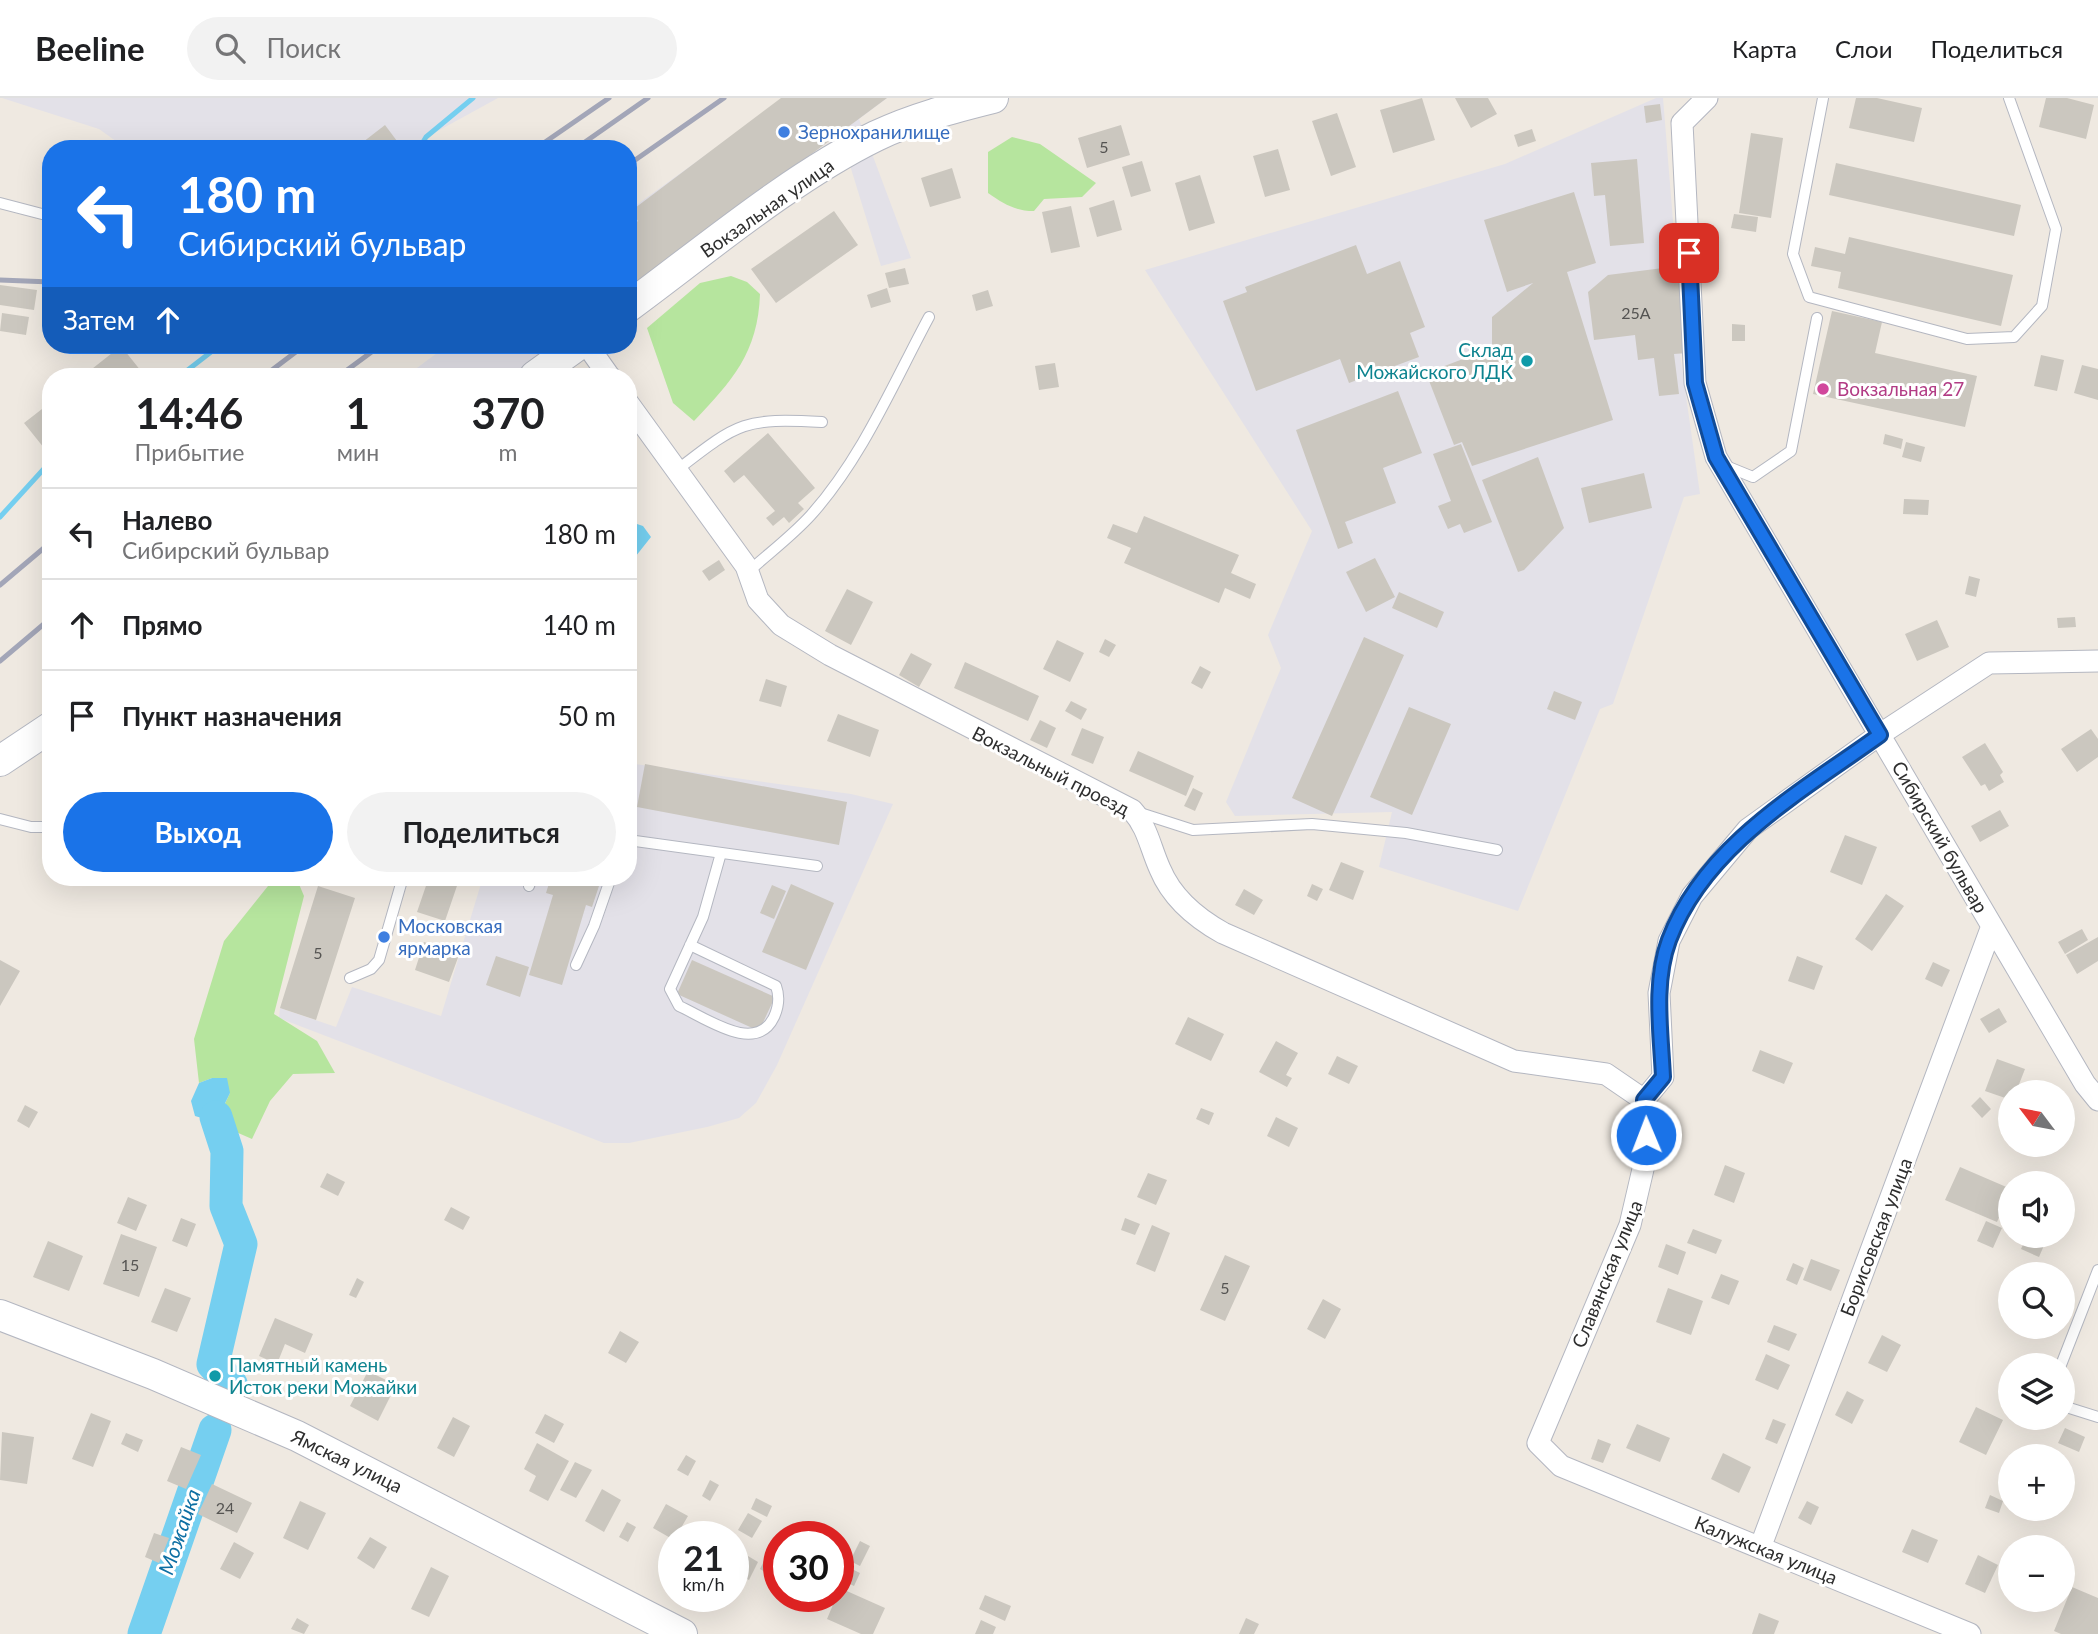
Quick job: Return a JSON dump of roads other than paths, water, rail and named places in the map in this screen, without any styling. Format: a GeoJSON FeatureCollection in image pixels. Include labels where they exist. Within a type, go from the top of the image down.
{"type":"FeatureCollection","features":[{"type":"Feature","properties":{"kind":"main road","name":"Вокзальная улица"},"geometry":{"type":"LineString","coordinates":[[637,300],[823,166],[860,145],[922,117],[993,98]]}},
{"type":"Feature","properties":{"kind":"main road"},"geometry":{"type":"LineString","coordinates":[[546,368],[566,354]]}},
{"type":"Feature","properties":{"kind":"main road"},"geometry":{"type":"LineString","coordinates":[[0,761],[42,733]]}},
{"type":"Feature","properties":{"kind":"main road","name":"Ямская улица"},"geometry":{"type":"LineString","coordinates":[[0,1315],[153,1374],[317,1446],[682,1634]]}},
{"type":"Feature","properties":{"kind":"street","name":"Сибирский бульвар"},"geometry":{"type":"LineString","coordinates":[[1707,98],[1682,123],[1695,383],[1720,463],[2085,1084],[2098,1100]]}},
{"type":"Feature","properties":{"kind":"street","name":"Вокзальный проезд"},"geometry":{"type":"LineString","coordinates":[[637,414],[746,566],[758,600],[781,625],[802,640],[1132,810],[1147,829],[1161,872],[1176,895],[1195,916],[1223,933],[1514,1060],[1606,1074],[1644,1100]]}},
{"type":"Feature","properties":{"kind":"street"},"geometry":{"type":"LineString","coordinates":[[1644,1100],[1663,1077],[1659,993],[1669,941],[1692,896],[1748,830],[1880,735],[1989,663],[2098,661]]}},
{"type":"Feature","properties":{"kind":"street","name":"Борисовская улица"},"geometry":{"type":"LineString","coordinates":[[1760,1548],[1992,926]]}},
{"type":"Feature","properties":{"kind":"street","name":"Славянская улица"},"geometry":{"type":"LineString","coordinates":[[1561,1466],[1538,1443],[1630,1225],[1647,1152],[1644,1100]]}},
{"type":"Feature","properties":{"kind":"street","name":"Калужская улица"},"geometry":{"type":"LineString","coordinates":[[1561,1466],[1970,1634]]}},
{"type":"Feature","properties":{"kind":"lane"},"geometry":{"type":"LineString","coordinates":[[1823,98],[1793,254],[1809,297],[1967,339],[2014,337],[2042,306],[2054,242],[2056,229],[2009,98]]}},
{"type":"Feature","properties":{"kind":"lane"},"geometry":{"type":"LineString","coordinates":[[0,203],[42,214]]}},
{"type":"Feature","properties":{"kind":"lane"},"geometry":{"type":"LineString","coordinates":[[748,572],[792,533],[830,491],[872,428],[929,317]]}},
{"type":"Feature","properties":{"kind":"lane"},"geometry":{"type":"LineString","coordinates":[[1720,463],[1753,477],[1791,451],[1817,318]]}},
{"type":"Feature","properties":{"kind":"lane"},"geometry":{"type":"LineString","coordinates":[[677,470],[724,434],[744,424],[764,420],[822,422]]}},
{"type":"Feature","properties":{"kind":"lane"},"geometry":{"type":"LineString","coordinates":[[1132,810],[1193,830],[1312,824],[1406,833],[1497,850]]}},
{"type":"Feature","properties":{"kind":"lane"},"geometry":{"type":"LineString","coordinates":[[0,819],[42,827]]}},
{"type":"Feature","properties":{"kind":"lane"},"geometry":{"type":"LineString","coordinates":[[637,841],[817,866]]}},
{"type":"Feature","properties":{"kind":"lane"},"geometry":{"type":"LineString","coordinates":[[690,945],[776,986],[780,998],[768,1028],[758,1035],[746,1035],[679,1006],[670,989],[690,945],[703,917],[721,853]]}},
{"type":"Feature","properties":{"kind":"lane"},"geometry":{"type":"LineString","coordinates":[[350,978],[371,969],[379,960],[400,886]]}},
{"type":"Feature","properties":{"kind":"lane"},"geometry":{"type":"LineString","coordinates":[[576,965],[608,886]]}},
{"type":"Feature","properties":{"kind":"lane"},"geometry":{"type":"LineString","coordinates":[[2066,1353],[2098,1270]]}},
{"type":"Feature","properties":{"kind":"lane"},"geometry":{"type":"LineString","coordinates":[[2075,1410],[2098,1417]]}},
{"type":"Feature","properties":{"kind":"water"},"geometry":{"type":"Polygon","coordinates":[[[637,524],[643,526],[651,537],[637,555],[637,524]]]}},
{"type":"Feature","properties":{"kind":"water"},"geometry":{"type":"Polygon","coordinates":[[[212,1078],[227,1078],[230,1093],[214,1117],[195,1116],[191,1101],[199,1083],[212,1078]]]}},
{"type":"Feature","properties":{"kind":"waterway"},"geometry":{"type":"LineString","coordinates":[[424,140],[473,98]]}},
{"type":"Feature","properties":{"kind":"waterway"},"geometry":{"type":"LineString","coordinates":[[190,368],[208,354]]}},
{"type":"Feature","properties":{"kind":"waterway"},"geometry":{"type":"LineString","coordinates":[[0,517],[42,471]]}},
{"type":"Feature","properties":{"kind":"waterway","name":"Можайка"},"geometry":{"type":"LineString","coordinates":[[216,1117],[227,1151],[226,1206],[241,1244],[213,1364],[231,1384],[229,1391]]}},
{"type":"Feature","properties":{"kind":"waterway","name":"Можайка"},"geometry":{"type":"LineString","coordinates":[[144,1634],[215,1430]]}},
{"type":"Feature","properties":{"kind":"railway"},"geometry":{"type":"LineString","coordinates":[[548,140],[609,98]]}},
{"type":"Feature","properties":{"kind":"railway"},"geometry":{"type":"LineString","coordinates":[[588,140],[648,98]]}},
{"type":"Feature","properties":{"kind":"railway"},"geometry":{"type":"LineString","coordinates":[[637,159],[724,98]]}},
{"type":"Feature","properties":{"kind":"railway"},"geometry":{"type":"LineString","coordinates":[[0,280],[42,282]]}},
{"type":"Feature","properties":{"kind":"railway"},"geometry":{"type":"LineString","coordinates":[[275,368],[293,354]]}},
{"type":"Feature","properties":{"kind":"railway"},"geometry":{"type":"LineString","coordinates":[[350,368],[369,354]]}},
{"type":"Feature","properties":{"kind":"railway"},"geometry":{"type":"LineString","coordinates":[[0,585],[42,550]]}},
{"type":"Feature","properties":{"kind":"railway"},"geometry":{"type":"LineString","coordinates":[[0,661],[42,626]]}},
{"type":"Feature","properties":{"kind":"place","name":"Зернохранилище"},"geometry":{"type":"Point","coordinates":[784,132]}},
{"type":"Feature","properties":{"kind":"place","name":"Склад Можайского ЛДК"},"geometry":{"type":"Point","coordinates":[1527,361]}},
{"type":"Feature","properties":{"kind":"place","name":"Вокзальная 27"},"geometry":{"type":"Point","coordinates":[1823,389]}},
{"type":"Feature","properties":{"kind":"place","name":"Московская ярмарка"},"geometry":{"type":"Point","coordinates":[384,937]}},
{"type":"Feature","properties":{"kind":"place","name":"Памятный камень Исток реки Можайки"},"geometry":{"type":"Point","coordinates":[215,1376]}}]}
